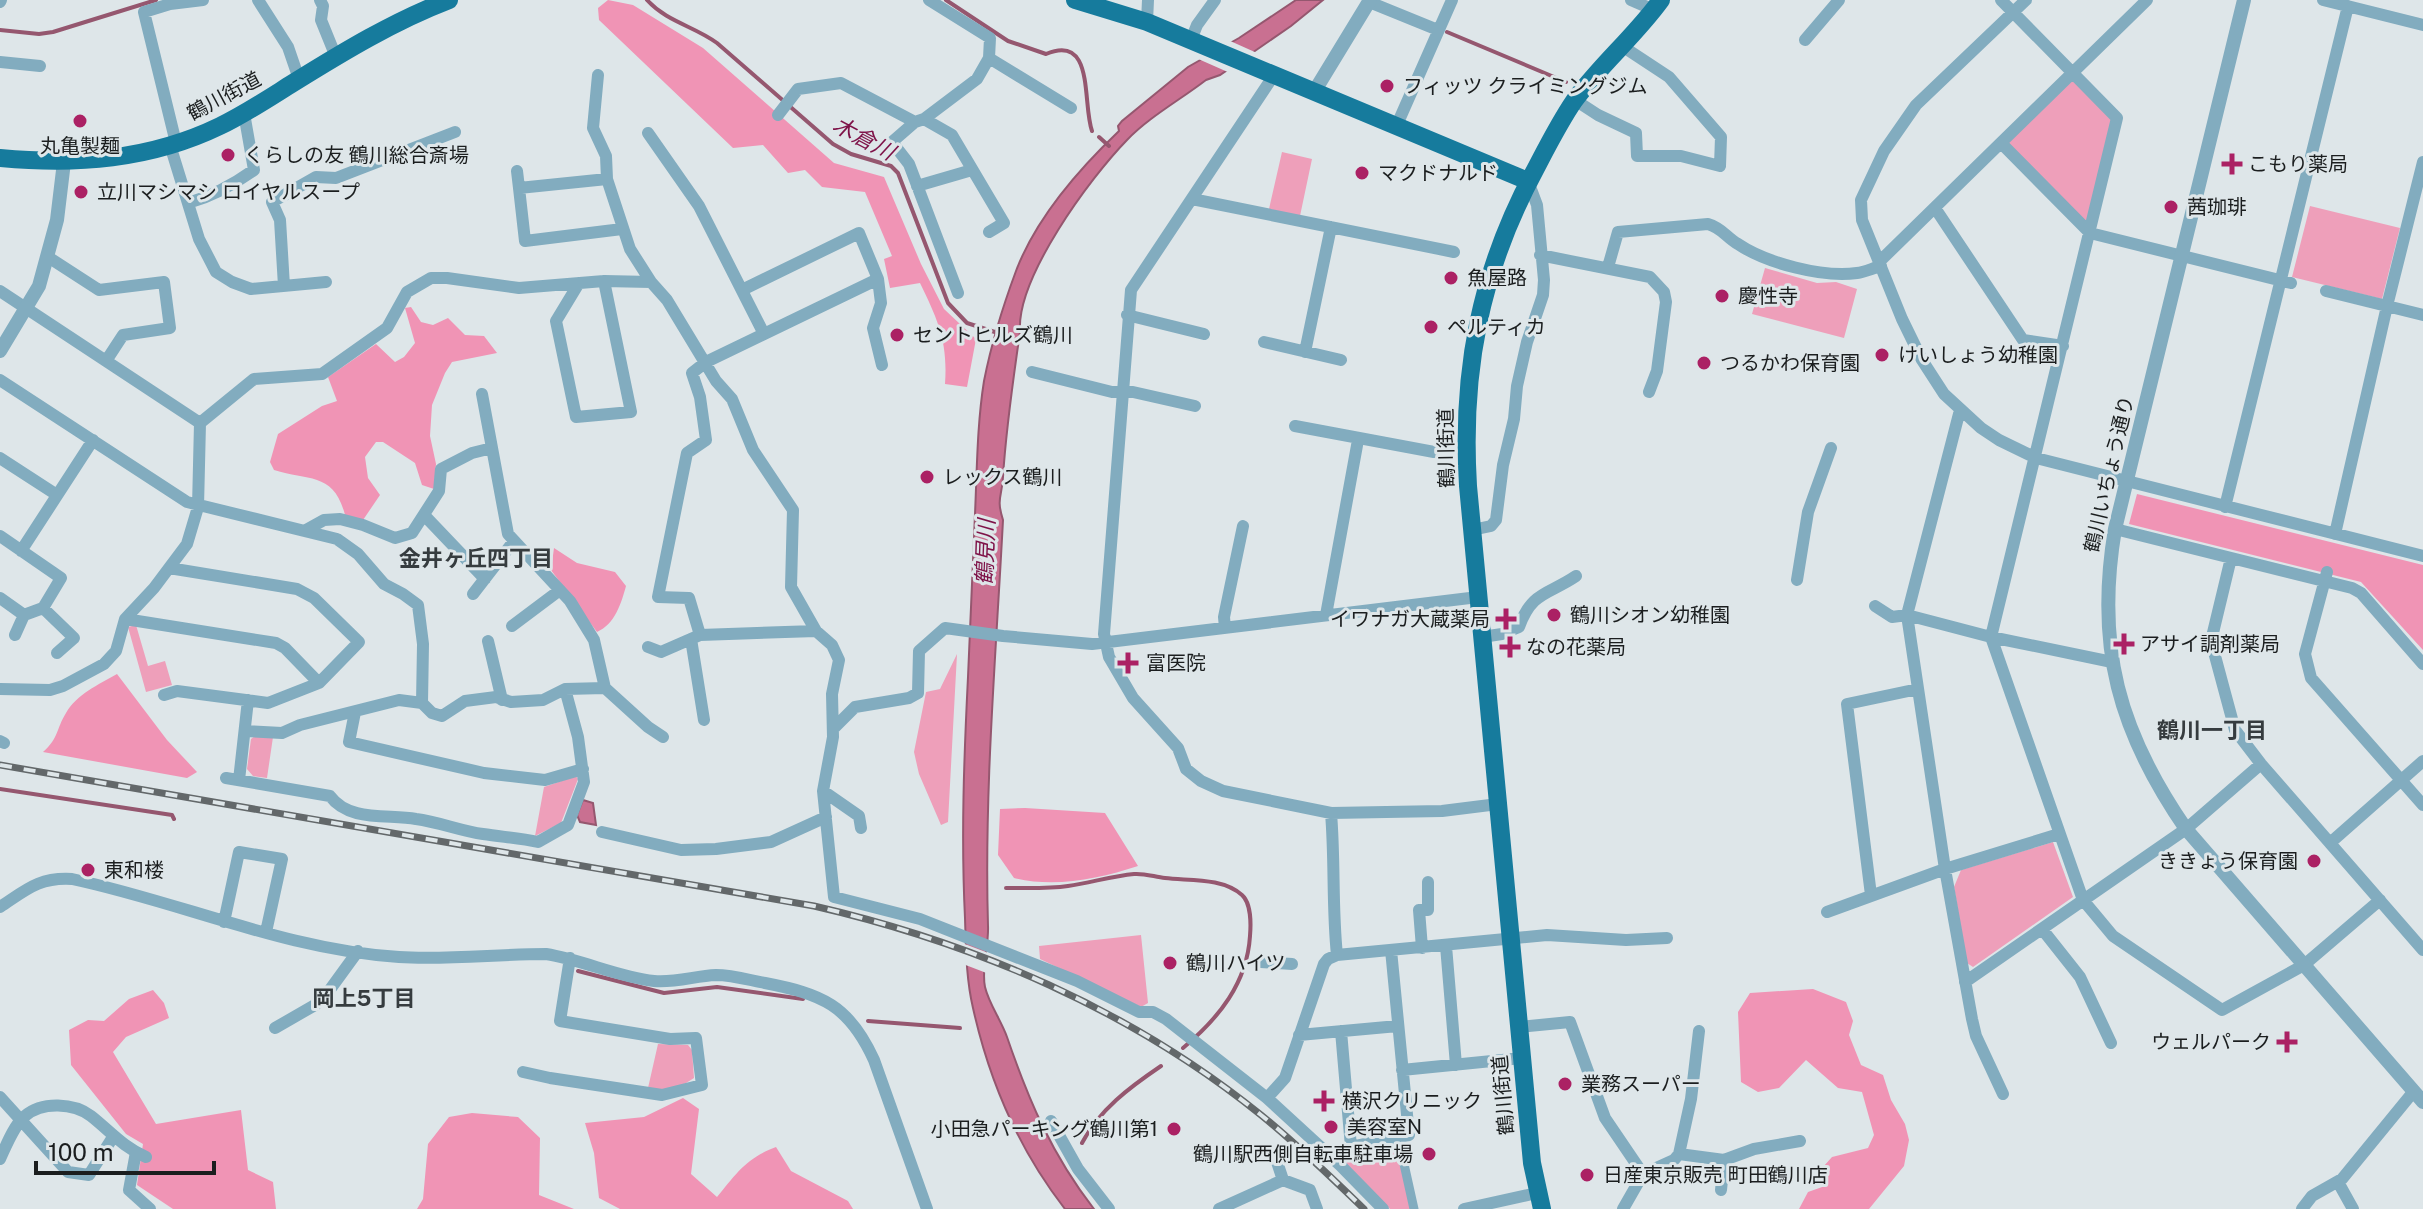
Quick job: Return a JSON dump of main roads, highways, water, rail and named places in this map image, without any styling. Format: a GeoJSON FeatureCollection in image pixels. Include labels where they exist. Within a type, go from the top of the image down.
{"type":"FeatureCollection","features":[{"type":"Feature","properties":{"kind":"main road","name":"鶴川街道"},"geometry":{"type":"LineString","coordinates":[[0,158],[64,162],[104,160],[173,144],[219,127],[397,23],[449,0]]}},
{"type":"Feature","properties":{"kind":"main road"},"geometry":{"type":"LineString","coordinates":[[1075,0],[1147,22],[1528,181]]}},
{"type":"Feature","properties":{"kind":"main road","name":"鶴川街道"},"geometry":{"type":"LineString","coordinates":[[1540,1201],[1522,1058],[1472,530],[1466,425],[1473,344],[1493,261],[1528,181],[1575,100],[1658,5]]}},
{"type":"Feature","properties":{"kind":"water","name":"鶴見川"},"geometry":{"type":"Polygon","coordinates":[[[1296,0],[1323,0],[1291,26],[1155,116],[1112,157],[1058,230],[1042,258],[1022,310],[1000,502],[1003,520],[989,774],[988,933],[984,980],[989,1000],[1043,1127],[1094,1209],[1065,1209],[1033,1163],[997,1088],[980,1035],[968,974],[963,857],[964,767],[978,448],[984,381],[1002,312],[1024,251],[1074,178],[1119,131],[1122,121],[1188,67],[1296,0]]]}},
{"type":"Feature","properties":{"kind":"water"},"geometry":{"type":"Polygon","coordinates":[[[583,800],[593,803],[596,825],[580,822],[577,815],[583,800]]]}},
{"type":"Feature","properties":{"kind":"waterway","name":"木倉川"},"geometry":{"type":"LineString","coordinates":[[0,30],[39,34],[53,32],[156,0]]}},
{"type":"Feature","properties":{"kind":"waterway","name":"木倉川"},"geometry":{"type":"LineString","coordinates":[[647,0],[663,14],[717,43],[833,144],[851,154],[891,166],[898,173],[948,303],[967,323],[1001,334]]}},
{"type":"Feature","properties":{"kind":"waterway"},"geometry":{"type":"LineString","coordinates":[[946,0],[1008,41],[1046,54],[1062,50],[1072,53],[1084,74],[1092,131]]}},
{"type":"Feature","properties":{"kind":"waterway"},"geometry":{"type":"LineString","coordinates":[[1447,32],[1566,82]]}},
{"type":"Feature","properties":{"kind":"waterway"},"geometry":{"type":"LineString","coordinates":[[1099,137],[1109,146]]}},
{"type":"Feature","properties":{"kind":"waterway"},"geometry":{"type":"LineString","coordinates":[[0,789],[172,815],[174,819]]}},
{"type":"Feature","properties":{"kind":"waterway"},"geometry":{"type":"LineString","coordinates":[[1006,888],[1060,887],[1138,874],[1225,885],[1242,895],[1249,908],[1250,926],[1243,969],[1219,1012],[1183,1048]]}},
{"type":"Feature","properties":{"kind":"waterway"},"geometry":{"type":"LineString","coordinates":[[578,971],[664,993],[717,987],[803,999]]}},
{"type":"Feature","properties":{"kind":"waterway"},"geometry":{"type":"LineString","coordinates":[[868,1021],[960,1028]]}},
{"type":"Feature","properties":{"kind":"waterway"},"geometry":{"type":"LineString","coordinates":[[1082,1143],[1106,1110],[1161,1066]]}},
{"type":"Feature","properties":{"kind":"railway"},"geometry":{"type":"LineString","coordinates":[[0,765],[814,906],[933,940],[1049,985],[1159,1043],[1261,1115],[1364,1209]]}},
{"type":"Feature","properties":{"kind":"place","name":"フィッツ クライミングジム"},"geometry":{"type":"Point","coordinates":[1387,86]}},
{"type":"Feature","properties":{"kind":"place","name":"丸亀製麺"},"geometry":{"type":"Point","coordinates":[80,121]}},
{"type":"Feature","properties":{"kind":"place","name":"くらしの友 鶴川総合斎場"},"geometry":{"type":"Point","coordinates":[228,155]}},
{"type":"Feature","properties":{"kind":"place","name":"こもり薬局"},"geometry":{"type":"Point","coordinates":[2232,164]}},
{"type":"Feature","properties":{"kind":"place","name":"マクドナルド"},"geometry":{"type":"Point","coordinates":[1362,173]}},
{"type":"Feature","properties":{"kind":"place","name":"立川マシマシ ロイヤルスープ"},"geometry":{"type":"Point","coordinates":[81,192]}},
{"type":"Feature","properties":{"kind":"place","name":"茜珈琲"},"geometry":{"type":"Point","coordinates":[2171,207]}},
{"type":"Feature","properties":{"kind":"place","name":"魚屋路"},"geometry":{"type":"Point","coordinates":[1451,278]}},
{"type":"Feature","properties":{"kind":"place","name":"慶性寺"},"geometry":{"type":"Point","coordinates":[1722,296]}},
{"type":"Feature","properties":{"kind":"place","name":"ペルティカ"},"geometry":{"type":"Point","coordinates":[1431,327]}},
{"type":"Feature","properties":{"kind":"place","name":"セントヒルズ鶴川"},"geometry":{"type":"Point","coordinates":[897,335]}},
{"type":"Feature","properties":{"kind":"place","name":"けいしょう幼稚園"},"geometry":{"type":"Point","coordinates":[1882,355]}},
{"type":"Feature","properties":{"kind":"place","name":"つるかわ保育園"},"geometry":{"type":"Point","coordinates":[1704,363]}},
{"type":"Feature","properties":{"kind":"place","name":"レックス鶴川"},"geometry":{"type":"Point","coordinates":[927,477]}},
{"type":"Feature","properties":{"kind":"place","name":"鶴川シオン幼稚園"},"geometry":{"type":"Point","coordinates":[1554,615]}},
{"type":"Feature","properties":{"kind":"place","name":"イワナガ大蔵薬局"},"geometry":{"type":"Point","coordinates":[1506,619]}},
{"type":"Feature","properties":{"kind":"place","name":"アサイ調剤薬局"},"geometry":{"type":"Point","coordinates":[2124,644]}},
{"type":"Feature","properties":{"kind":"place","name":"なの花薬局"},"geometry":{"type":"Point","coordinates":[1510,647]}},
{"type":"Feature","properties":{"kind":"place","name":"富医院"},"geometry":{"type":"Point","coordinates":[1128,663]}},
{"type":"Feature","properties":{"kind":"place","name":"ききょう保育園"},"geometry":{"type":"Point","coordinates":[2314,861]}},
{"type":"Feature","properties":{"kind":"place","name":"東和楼"},"geometry":{"type":"Point","coordinates":[88,870]}},
{"type":"Feature","properties":{"kind":"place","name":"鶴川ハイツ"},"geometry":{"type":"Point","coordinates":[1170,963]}},
{"type":"Feature","properties":{"kind":"place","name":"ウェルパーク"},"geometry":{"type":"Point","coordinates":[2287,1042]}},
{"type":"Feature","properties":{"kind":"place","name":"業務スーパー"},"geometry":{"type":"Point","coordinates":[1565,1084]}},
{"type":"Feature","properties":{"kind":"place","name":"横沢クリニック"},"geometry":{"type":"Point","coordinates":[1324,1101]}},
{"type":"Feature","properties":{"kind":"place","name":"美容室N"},"geometry":{"type":"Point","coordinates":[1331,1127]}},
{"type":"Feature","properties":{"kind":"place","name":"小田急パーキング鶴川第1"},"geometry":{"type":"Point","coordinates":[1174,1129]}},
{"type":"Feature","properties":{"kind":"place","name":"鶴川駅西側自転車駐車場"},"geometry":{"type":"Point","coordinates":[1429,1154]}},
{"type":"Feature","properties":{"kind":"place","name":"日産東京販売 町田鶴川店"},"geometry":{"type":"Point","coordinates":[1587,1175]}},
{"type":"Feature","properties":{"kind":"district","name":"金井ヶ丘四丁目"},"geometry":{"type":"Point","coordinates":[476,558]}},
{"type":"Feature","properties":{"kind":"district","name":"鶴川一丁目"},"geometry":{"type":"Point","coordinates":[2212,730]}},
{"type":"Feature","properties":{"kind":"district","name":"岡上5丁目"},"geometry":{"type":"Point","coordinates":[364,998]}}]}
